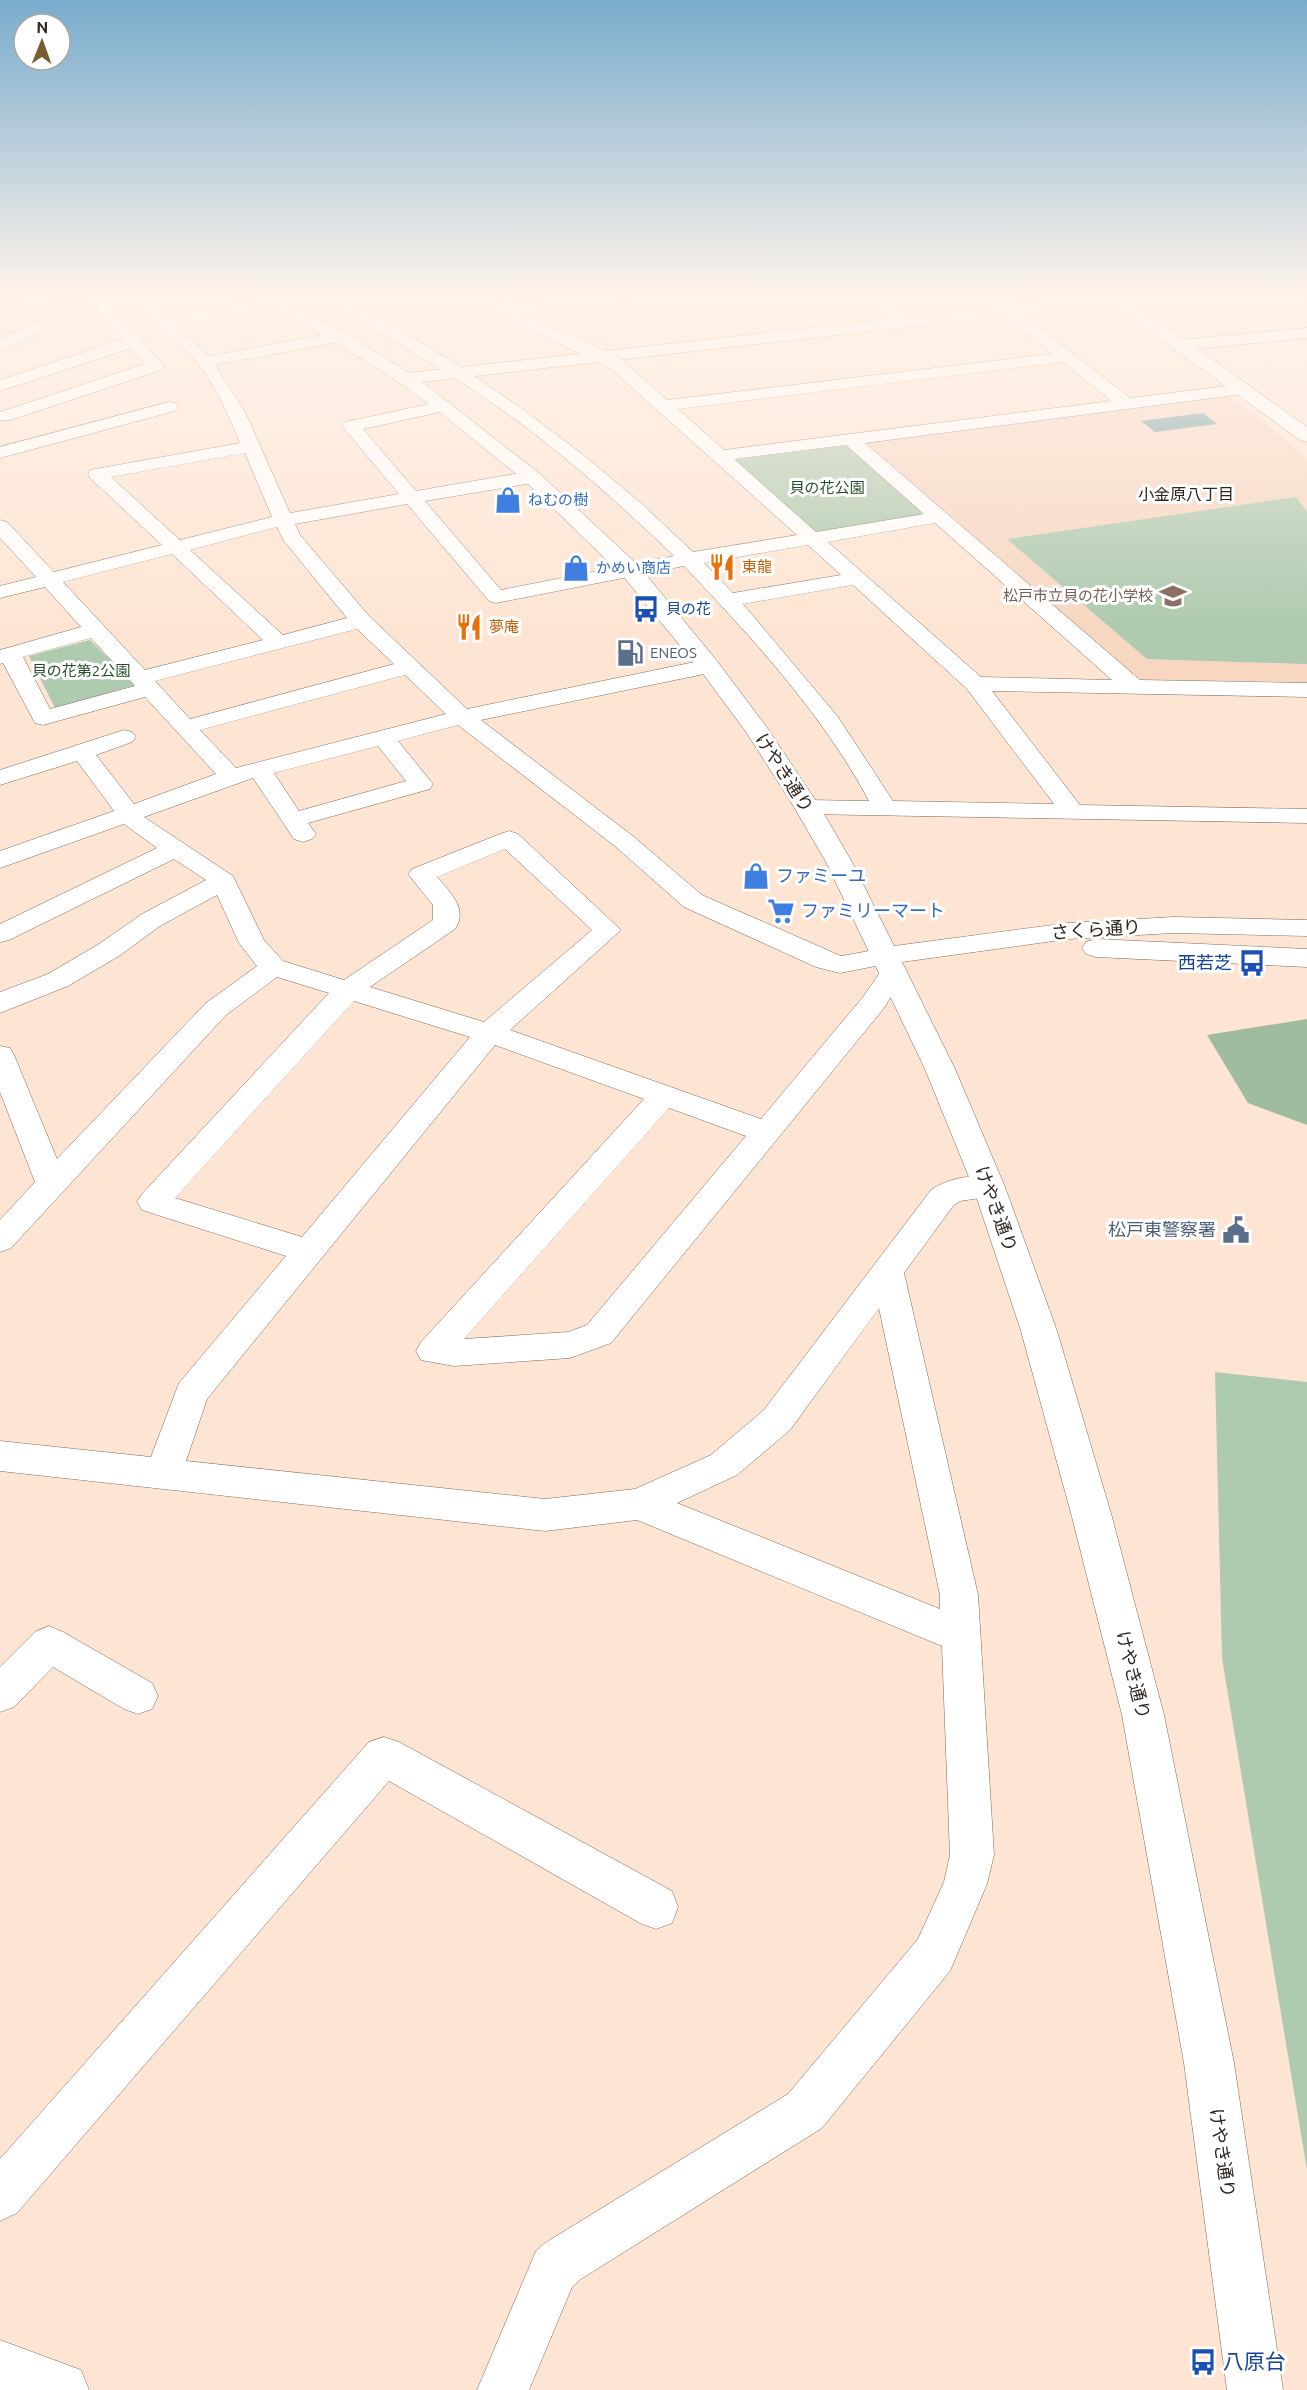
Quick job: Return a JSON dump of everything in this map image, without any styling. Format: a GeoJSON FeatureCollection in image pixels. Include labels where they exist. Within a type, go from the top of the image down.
{"type":"FeatureCollection","features":[{"type":"Feature","properties":{"kind":"street"},"geometry":{"type":"LineString","coordinates":[[27,404],[31,406]]}},
{"type":"Feature","properties":{"kind":"street"},"geometry":{"type":"LineString","coordinates":[[2,417],[39,404]]}},
{"type":"Feature","properties":{"kind":"street"},"geometry":{"type":"LineString","coordinates":[[231,404],[252,446],[291,537],[361,621],[462,717],[625,842],[693,901],[826,961],[840,965],[889,964],[874,1002],[599,1334],[570,1346],[454,1353],[433,1351],[663,1096]]}},
{"type":"Feature","properties":{"kind":"street","name":"けやき通り"},"geometry":{"type":"LineString","coordinates":[[440,404],[532,477],[630,570],[709,666],[756,729],[807,807],[839,862],[940,1069],[989,1187],[1039,1331],[1092,1517],[1143,1715],[1209,2063],[1255,2390]]}},
{"type":"Feature","properties":{"kind":"street"},"geometry":{"type":"LineString","coordinates":[[505,404],[591,469],[639,510],[730,600],[822,711],[873,785],[885,808]]}},
{"type":"Feature","properties":{"kind":"street"},"geometry":{"type":"LineString","coordinates":[[660,404],[975,684],[1073,812]]}},
{"type":"Feature","properties":{"kind":"street"},"geometry":{"type":"LineString","coordinates":[[663,406],[683,404]]}},
{"type":"Feature","properties":{"kind":"street"},"geometry":{"type":"LineString","coordinates":[[719,456],[1129,404]]}},
{"type":"Feature","properties":{"kind":"street"},"geometry":{"type":"LineString","coordinates":[[1263,404],[1307,436]]}},
{"type":"Feature","properties":{"kind":"street"},"geometry":{"type":"LineString","coordinates":[[443,406],[351,426],[496,597],[689,559],[938,517]]}},
{"type":"Feature","properties":{"kind":"street"},"geometry":{"type":"LineString","coordinates":[[0,453],[169,407]]}},
{"type":"Feature","properties":{"kind":"street"},"geometry":{"type":"LineString","coordinates":[[2,417],[45,440]]}},
{"type":"Feature","properties":{"kind":"street"},"geometry":{"type":"LineString","coordinates":[[850,439],[1134,687]]}},
{"type":"Feature","properties":{"kind":"street"},"geometry":{"type":"LineString","coordinates":[[252,446],[98,474],[278,642]]}},
{"type":"Feature","properties":{"kind":"street"},"geometry":{"type":"LineString","coordinates":[[0,592],[283,520],[532,477]]}},
{"type":"Feature","properties":{"kind":"street"},"geometry":{"type":"LineString","coordinates":[[0,526],[231,777]]}},
{"type":"Feature","properties":{"kind":"street"},"geometry":{"type":"LineString","coordinates":[[730,600],[857,578]]}},
{"type":"Feature","properties":{"kind":"street"},"geometry":{"type":"LineString","coordinates":[[94,630],[5,656],[43,718],[278,642],[361,621]]}},
{"type":"Feature","properties":{"kind":"street"},"geometry":{"type":"LineString","coordinates":[[0,860],[128,812],[259,769],[462,717],[709,666]]}},
{"type":"Feature","properties":{"kind":"street"},"geometry":{"type":"LineString","coordinates":[[185,727],[409,667]]}},
{"type":"Feature","properties":{"kind":"street"},"geometry":{"type":"LineString","coordinates":[[975,684],[1307,690]]}},
{"type":"Feature","properties":{"kind":"street"},"geometry":{"type":"LineString","coordinates":[[0,778],[124,737]]}},
{"type":"Feature","properties":{"kind":"street"},"geometry":{"type":"LineString","coordinates":[[259,769],[298,827],[421,784],[383,737]]}},
{"type":"Feature","properties":{"kind":"street"},"geometry":{"type":"LineString","coordinates":[[82,752],[134,821],[225,881],[252,943],[273,967],[489,1032],[767,1132]]}},
{"type":"Feature","properties":{"kind":"street"},"geometry":{"type":"LineString","coordinates":[[807,807],[1307,816]]}},
{"type":"Feature","properties":{"kind":"street"},"geometry":{"type":"LineString","coordinates":[[164,1474],[191,1393],[489,1032],[608,930],[508,839],[421,874],[446,904],[446,923],[349,989],[153,1202],[308,1251]]}},
{"type":"Feature","properties":{"kind":"street"},"geometry":{"type":"LineString","coordinates":[[0,934],[175,849]]}},
{"type":"Feature","properties":{"kind":"street"},"geometry":{"type":"LineString","coordinates":[[0,1004],[18,994],[58,980],[110,950],[151,920],[225,881]]}},
{"type":"Feature","properties":{"kind":"street","name":"さくら通り"},"geometry":{"type":"LineString","coordinates":[[889,964],[1068,931],[1174,925],[1307,928]]}},
{"type":"Feature","properties":{"kind":"street","name":"さくら通り"},"geometry":{"type":"LineString","coordinates":[[889,964],[1037,948],[1084,947],[1307,958]]}},
{"type":"Feature","properties":{"kind":"street"},"geometry":{"type":"LineString","coordinates":[[0,1240],[216,1009],[273,967]]}},
{"type":"Feature","properties":{"kind":"street"},"geometry":{"type":"LineString","coordinates":[[0,1055],[52,1185]]}},
{"type":"Feature","properties":{"kind":"street"},"geometry":{"type":"LineString","coordinates":[[0,1456],[545,1515],[639,1504],[724,1465],[777,1420],[942,1198],[952,1191],[989,1187]]}},
{"type":"Feature","properties":{"kind":"street"},"geometry":{"type":"LineString","coordinates":[[503,2390],[554,2269],[563,2261],[805,2110],[934,1955],[965,1884],[972,1855],[959,1595],[888,1273]]}},
{"type":"Feature","properties":{"kind":"street"},"geometry":{"type":"LineString","coordinates":[[639,1504],[960,1635]]}},
{"type":"Feature","properties":{"kind":"street"},"geometry":{"type":"LineString","coordinates":[[0,1694],[49,1644],[138,1696]]}},
{"type":"Feature","properties":{"kind":"street"},"geometry":{"type":"LineString","coordinates":[[0,2196],[384,1756],[656,1907]]}},
{"type":"Feature","properties":{"kind":"street"},"geometry":{"type":"LineString","coordinates":[[0,2367],[60,2390]]}},
{"type":"Feature","properties":{"kind":"shaded area","name":"松戸市立貝の花小学校"},"geometry":{"type":"Polygon","coordinates":[[[1153,404],[1240,404],[1307,460],[1307,685],[1144,682],[1134,679],[862,444],[864,441],[1153,404]]]}},
{"type":"Feature","properties":{"kind":"green space","name":"貝の花公園"},"geometry":{"type":"Polygon","coordinates":[[[846,445],[922,512],[921,515],[820,532],[811,531],[732,462],[737,458],[846,445]]]}},
{"type":"Feature","properties":{"kind":"green space"},"geometry":{"type":"Polygon","coordinates":[[[1296,497],[1307,512],[1307,664],[1147,659],[1007,539],[1296,497]]]}},
{"type":"Feature","properties":{"kind":"green space","name":"貝の花第2公園"},"geometry":{"type":"Polygon","coordinates":[[[90,640],[136,685],[55,708],[29,656],[90,640]]]}},
{"type":"Feature","properties":{"kind":"green space"},"geometry":{"type":"Polygon","coordinates":[[[1307,1019],[1307,1125],[1248,1103],[1207,1035],[1307,1019]]]}},
{"type":"Feature","properties":{"kind":"green space"},"geometry":{"type":"Polygon","coordinates":[[[1215,1372],[1307,1382],[1307,2170],[1222,1658],[1215,1372]]]}},
{"type":"Feature","properties":{"kind":"water"},"geometry":{"type":"Polygon","coordinates":[[[1203,413],[1217,424],[1155,432],[1141,421],[1203,413]]]}},
{"type":"Feature","properties":{"kind":"place","name":"ねむの樹"},"geometry":{"type":"Point","coordinates":[508,500]}},
{"type":"Feature","properties":{"kind":"place","name":"東龍"},"geometry":{"type":"Point","coordinates":[722,567]}},
{"type":"Feature","properties":{"kind":"place","name":"かめい商店"},"geometry":{"type":"Point","coordinates":[576,568]}},
{"type":"Feature","properties":{"kind":"place","name":"松戸市立貝の花小学校"},"geometry":{"type":"Point","coordinates":[1173,596]}},
{"type":"Feature","properties":{"kind":"place","name":"貝の花"},"geometry":{"type":"Point","coordinates":[646,609]}},
{"type":"Feature","properties":{"kind":"place","name":"夢庵"},"geometry":{"type":"Point","coordinates":[469,627]}},
{"type":"Feature","properties":{"kind":"place","name":"ENEOS"},"geometry":{"type":"Point","coordinates":[630,653]}},
{"type":"Feature","properties":{"kind":"place","name":"ファミーユ"},"geometry":{"type":"Point","coordinates":[756,876]}},
{"type":"Feature","properties":{"kind":"place","name":"ファミリーマート"},"geometry":{"type":"Point","coordinates":[781,911]}},
{"type":"Feature","properties":{"kind":"place","name":"西若芝"},"geometry":{"type":"Point","coordinates":[1252,963]}},
{"type":"Feature","properties":{"kind":"place","name":"松戸東警察署"},"geometry":{"type":"Point","coordinates":[1236,1230]}},
{"type":"Feature","properties":{"kind":"place","name":"八原台"},"geometry":{"type":"Point","coordinates":[1203,2362]}},
{"type":"Feature","properties":{"kind":"district","name":"小金原八丁目"},"geometry":{"type":"Point","coordinates":[1186,494]}}]}
